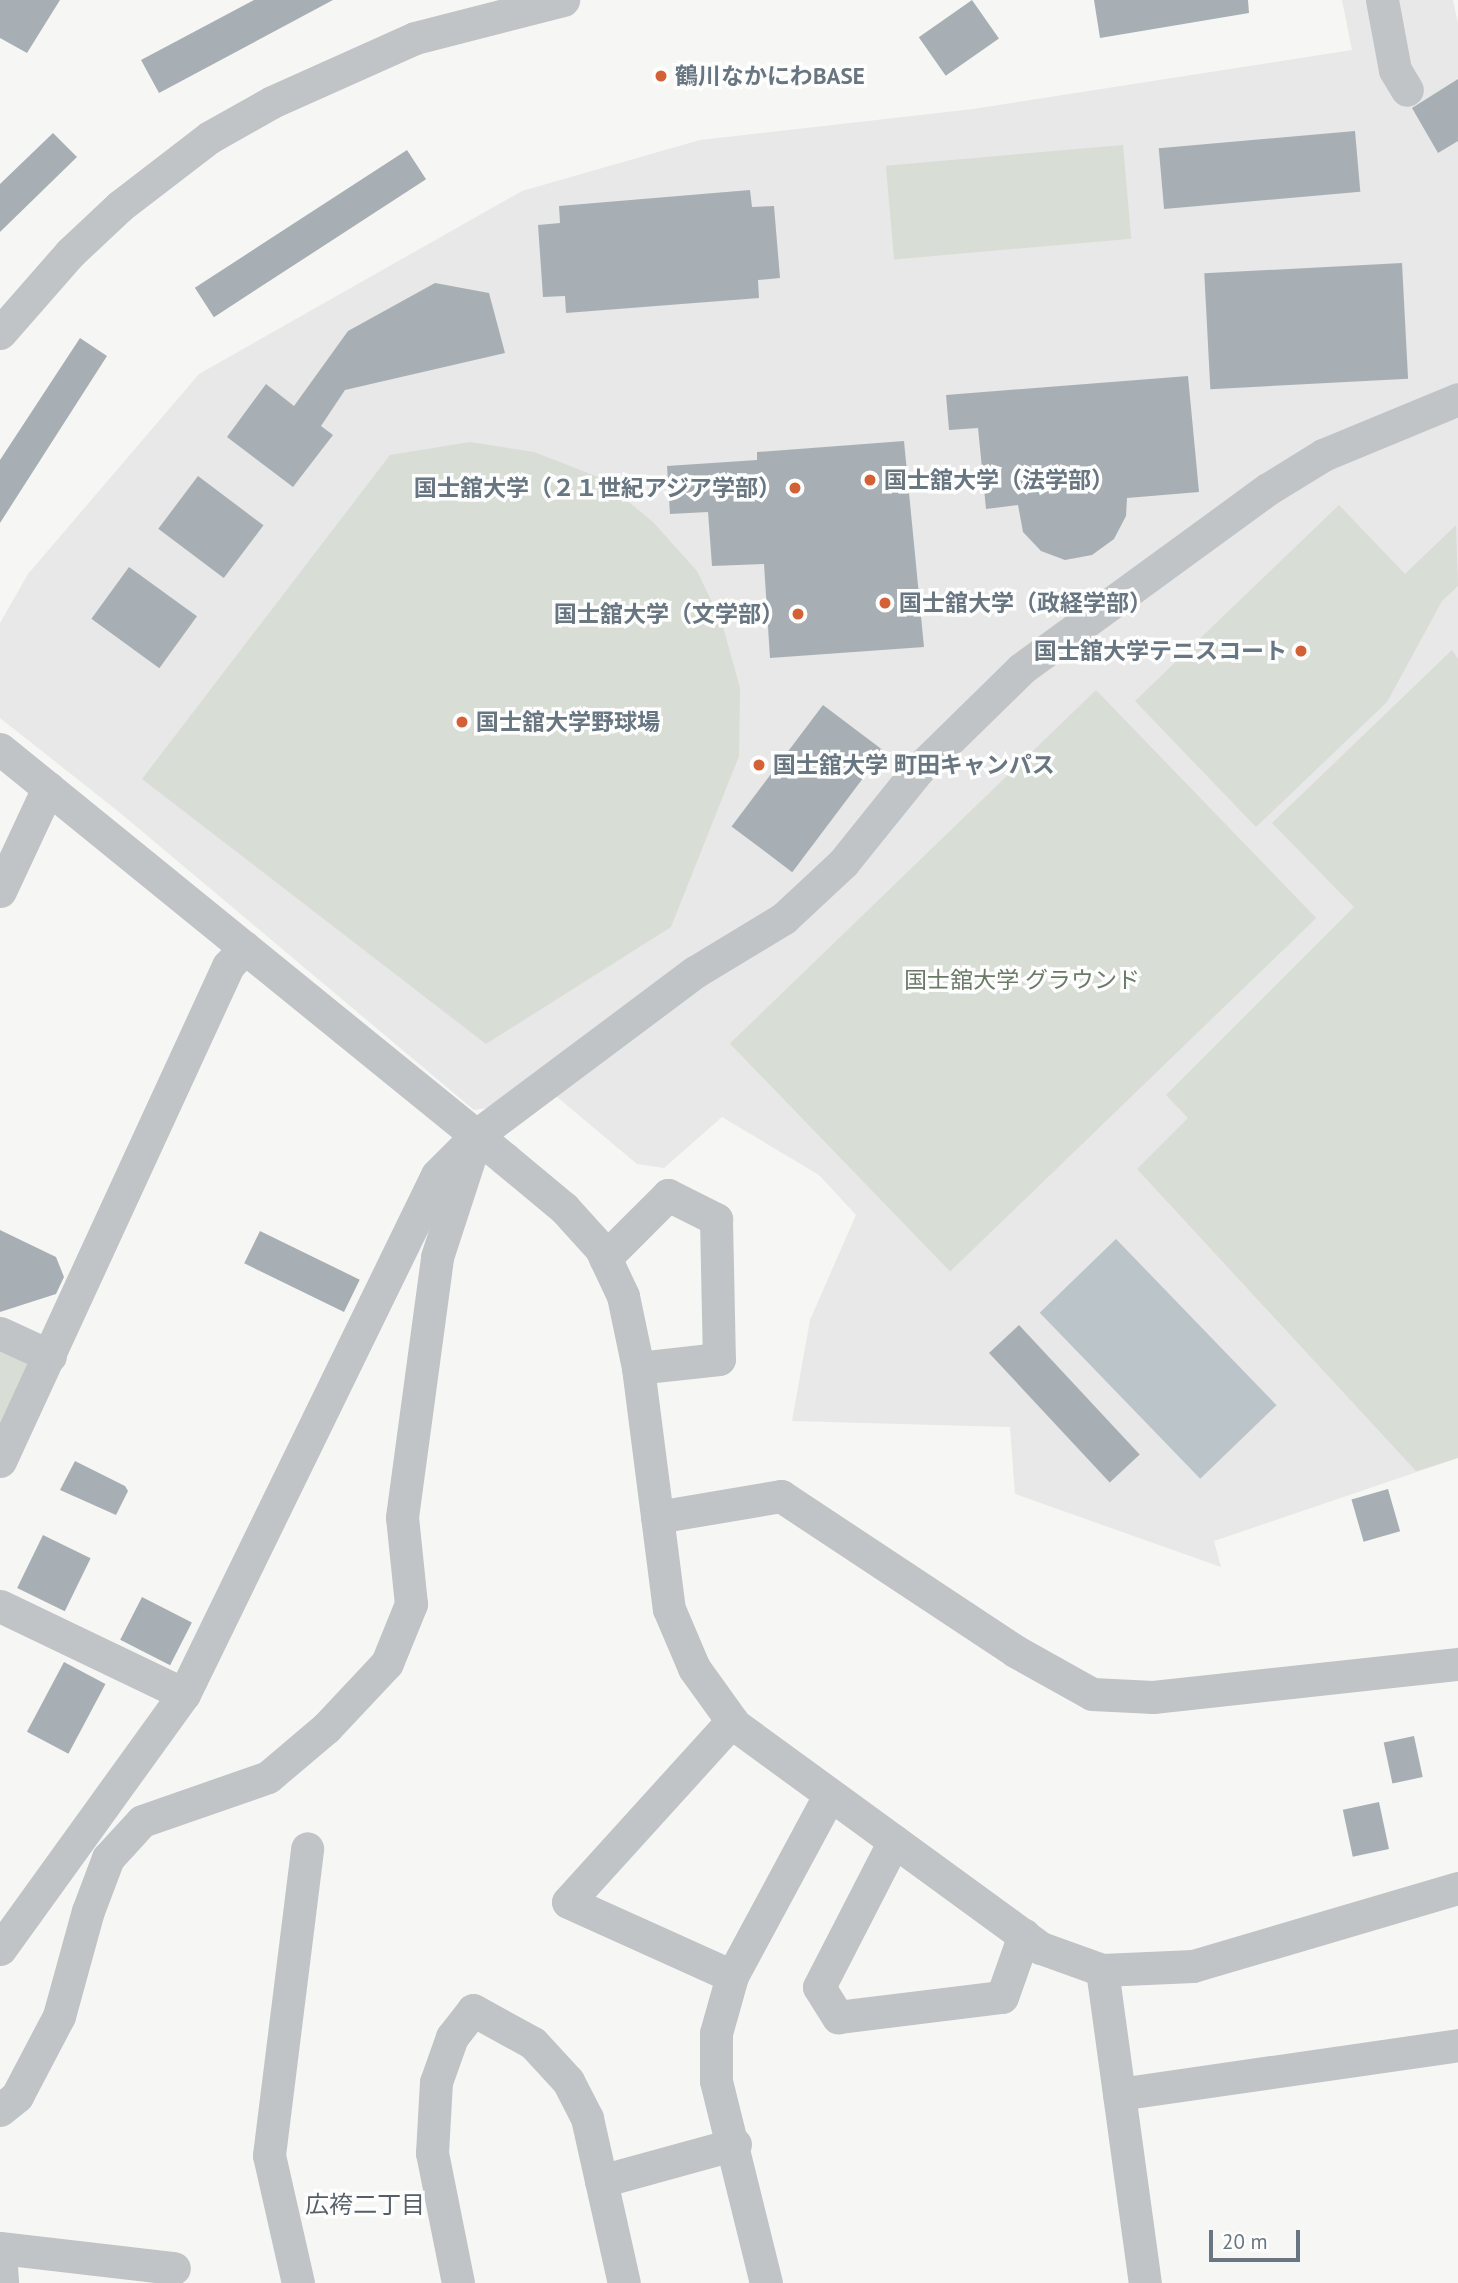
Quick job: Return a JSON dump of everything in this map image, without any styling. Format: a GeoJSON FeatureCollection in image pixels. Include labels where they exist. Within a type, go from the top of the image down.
{"type":"FeatureCollection","features":[{"type":"Feature","properties":{"kind":"street"},"geometry":{"type":"LineString","coordinates":[[0,333],[110,216],[210,137],[272,102],[415,38],[563,0]]}},
{"type":"Feature","properties":{"kind":"street"},"geometry":{"type":"LineString","coordinates":[[1382,0],[1395,70],[1407,90]]}},
{"type":"Feature","properties":{"kind":"street"},"geometry":{"type":"LineString","coordinates":[[0,1950],[184,1694],[437,1175],[477,1135],[695,972],[784,918],[843,863],[917,771],[1021,669],[1268,489],[1323,455],[1458,399]]}},
{"type":"Feature","properties":{"kind":"street"},"geometry":{"type":"LineString","coordinates":[[0,749],[564,1208],[606,1258],[623,1296],[638,1368],[670,1609],[694,1668],[732,1720],[829,1796],[1041,1948],[1102,1970],[1193,1966],[1458,1888]]}},
{"type":"Feature","properties":{"kind":"street"},"geometry":{"type":"LineString","coordinates":[[0,891],[48,788]]}},
{"type":"Feature","properties":{"kind":"street"},"geometry":{"type":"LineString","coordinates":[[0,1461],[228,966],[245,947]]}},
{"type":"Feature","properties":{"kind":"street"},"geometry":{"type":"LineString","coordinates":[[0,2110],[17,2096],[60,2016],[88,1911],[108,1858],[142,1821],[268,1777],[326,1728],[387,1663],[411,1604],[402,1517],[437,1257],[477,1135]]}},
{"type":"Feature","properties":{"kind":"street"},"geometry":{"type":"LineString","coordinates":[[606,1258],[668,1195],[716,1219],[719,1359],[638,1368]]}},
{"type":"Feature","properties":{"kind":"street"},"geometry":{"type":"LineString","coordinates":[[0,1333],[50,1356]]}},
{"type":"Feature","properties":{"kind":"street"},"geometry":{"type":"LineString","coordinates":[[657,1517],[781,1496],[1014,1651],[1092,1695],[1153,1697],[1458,1664]]}},
{"type":"Feature","properties":{"kind":"street"},"geometry":{"type":"LineString","coordinates":[[0,1606],[184,1694]]}},
{"type":"Feature","properties":{"kind":"street"},"geometry":{"type":"LineString","coordinates":[[732,1720],[568,1902],[732,1976]]}},
{"type":"Feature","properties":{"kind":"street"},"geometry":{"type":"LineString","coordinates":[[766,2283],[735,2144],[716,2081],[716,2033],[732,1976],[829,1796]]}},
{"type":"Feature","properties":{"kind":"street"},"geometry":{"type":"LineString","coordinates":[[894,1841],[819,1987],[838,2017],[1002,1997],[1024,1935]]}},
{"type":"Feature","properties":{"kind":"street"},"geometry":{"type":"LineString","coordinates":[[298,2283],[269,2155],[307,1848]]}},
{"type":"Feature","properties":{"kind":"street"},"geometry":{"type":"LineString","coordinates":[[1102,1970],[1145,2283]]}},
{"type":"Feature","properties":{"kind":"street"},"geometry":{"type":"LineString","coordinates":[[457,2283],[432,2153],[435,2094],[452,2037],[473,2010],[533,2043],[568,2081],[587,2118],[624,2283]]}},
{"type":"Feature","properties":{"kind":"street"},"geometry":{"type":"LineString","coordinates":[[1119,2094],[1458,2045]]}},
{"type":"Feature","properties":{"kind":"street"},"geometry":{"type":"LineString","coordinates":[[601,2181],[735,2144]]}},
{"type":"Feature","properties":{"kind":"street"},"geometry":{"type":"LineString","coordinates":[[2,2283],[0,2250],[174,2268]]}},
{"type":"Feature","properties":{"kind":"shaded area","name":"国士舘大学 町田キャンパス"},"geometry":{"type":"Polygon","coordinates":[[[1342,0],[1453,0],[1458,24],[1458,1458],[1214,1541],[1221,1567],[1015,1494],[1010,1427],[792,1421],[810,1320],[856,1215],[819,1175],[722,1117],[664,1168],[637,1164],[532,1076],[495,1107],[474,1110],[119,812],[0,718],[0,623],[28,574],[199,374],[522,191],[700,140],[973,109],[1352,50],[1342,0]]]}},
{"type":"Feature","properties":{"kind":"shaded area"},"geometry":{"type":"Polygon","coordinates":[[[1116,1239],[1276,1405],[1200,1479],[1040,1313],[1116,1239]]]}},
{"type":"Feature","properties":{"kind":"green space"},"geometry":{"type":"Polygon","coordinates":[[[1123,145],[1131,239],[894,259],[886,166],[1123,145]]]}},
{"type":"Feature","properties":{"kind":"green space","name":"国士舘大学野球場"},"geometry":{"type":"Polygon","coordinates":[[[470,442],[534,452],[598,477],[653,522],[697,571],[722,623],[740,688],[739,756],[671,927],[486,1044],[142,779],[390,455],[470,442]]]}},
{"type":"Feature","properties":{"kind":"green space","name":"国士舘大学テニスコート"},"geometry":{"type":"Polygon","coordinates":[[[1339,505],[1405,574],[1456,525],[1458,586],[1442,601],[1387,702],[1256,827],[1135,701],[1339,505]]]}},
{"type":"Feature","properties":{"kind":"green space"},"geometry":{"type":"Polygon","coordinates":[[[1452,650],[1458,659],[1458,1458],[1416,1471],[1137,1169],[1188,1118],[1166,1095],[1354,907],[1272,823],[1452,650]]]}},
{"type":"Feature","properties":{"kind":"green space","name":"国士舘大学 グラウンド"},"geometry":{"type":"Polygon","coordinates":[[[1096,690],[1316,918],[950,1272],[730,1044],[1096,690]]]}},
{"type":"Feature","properties":{"kind":"green space"},"geometry":{"type":"Polygon","coordinates":[[[0,1336],[42,1356],[0,1441],[0,1336]]]}},
{"type":"Feature","properties":{"kind":"building"},"geometry":{"type":"Polygon","coordinates":[[[0,0],[60,0],[27,53],[0,38],[0,0]]]}},
{"type":"Feature","properties":{"kind":"building"},"geometry":{"type":"Polygon","coordinates":[[[254,0],[333,0],[159,93],[141,60],[254,0]]]}},
{"type":"Feature","properties":{"kind":"building"},"geometry":{"type":"Polygon","coordinates":[[[972,0],[999,39],[946,76],[919,37],[972,0]]]}},
{"type":"Feature","properties":{"kind":"building"},"geometry":{"type":"Polygon","coordinates":[[[1094,0],[1248,0],[1249,13],[1100,38],[1094,0]]]}},
{"type":"Feature","properties":{"kind":"building"},"geometry":{"type":"Polygon","coordinates":[[[1458,79],[1458,141],[1438,153],[1412,108],[1458,79]]]}},
{"type":"Feature","properties":{"kind":"building"},"geometry":{"type":"Polygon","coordinates":[[[1355,131],[1360,192],[1164,209],[1159,148],[1355,131]]]}},
{"type":"Feature","properties":{"kind":"building"},"geometry":{"type":"Polygon","coordinates":[[[53,133],[77,157],[0,232],[0,184],[53,133]]]}},
{"type":"Feature","properties":{"kind":"building"},"geometry":{"type":"Polygon","coordinates":[[[407,150],[426,179],[214,317],[195,288],[407,150]]]}},
{"type":"Feature","properties":{"kind":"building"},"geometry":{"type":"Polygon","coordinates":[[[750,190],[752,207],[774,206],[780,278],[758,280],[759,298],[566,313],[565,296],[543,297],[538,225],[560,223],[559,206],[750,190]]]}},
{"type":"Feature","properties":{"kind":"building"},"geometry":{"type":"Polygon","coordinates":[[[1402,263],[1408,379],[1210,389],[1204,273],[1402,263]]]}},
{"type":"Feature","properties":{"kind":"building"},"geometry":{"type":"Polygon","coordinates":[[[435,283],[489,293],[505,353],[345,390],[321,426],[333,435],[293,487],[227,437],[266,384],[294,406],[348,331],[435,283]]]}},
{"type":"Feature","properties":{"kind":"building"},"geometry":{"type":"Polygon","coordinates":[[[80,338],[107,356],[0,523],[0,460],[80,338]]]}},
{"type":"Feature","properties":{"kind":"building"},"geometry":{"type":"Polygon","coordinates":[[[1188,376],[1199,492],[1127,498],[1126,516],[1114,539],[1092,555],[1065,560],[1041,551],[1023,532],[1018,505],[986,509],[978,428],[949,430],[946,395],[1188,376]]]}},
{"type":"Feature","properties":{"kind":"building"},"geometry":{"type":"Polygon","coordinates":[[[904,441],[924,647],[770,658],[764,564],[712,566],[708,512],[670,514],[667,466],[757,460],[757,452],[904,441]]]}},
{"type":"Feature","properties":{"kind":"building"},"geometry":{"type":"Polygon","coordinates":[[[198,476],[263,525],[224,578],[158,529],[198,476]]]}},
{"type":"Feature","properties":{"kind":"building"},"geometry":{"type":"Polygon","coordinates":[[[129,567],[197,616],[159,668],[91,619],[129,567]]]}},
{"type":"Feature","properties":{"kind":"building"},"geometry":{"type":"Polygon","coordinates":[[[823,705],[884,751],[792,872],[732,826],[823,705]]]}},
{"type":"Feature","properties":{"kind":"building"},"geometry":{"type":"Polygon","coordinates":[[[0,1230],[56,1257],[64,1277],[56,1294],[0,1312],[0,1230]]]}},
{"type":"Feature","properties":{"kind":"building"},"geometry":{"type":"Polygon","coordinates":[[[260,1231],[360,1280],[344,1312],[244,1263],[260,1231]]]}},
{"type":"Feature","properties":{"kind":"building"},"geometry":{"type":"Polygon","coordinates":[[[1019,1325],[1140,1454],[1110,1482],[989,1353],[1019,1325]]]}},
{"type":"Feature","properties":{"kind":"building"},"geometry":{"type":"Polygon","coordinates":[[[75,1461],[125,1486],[128,1491],[116,1515],[60,1490],[75,1461]]]}},
{"type":"Feature","properties":{"kind":"building"},"geometry":{"type":"Polygon","coordinates":[[[1388,1489],[1400,1531],[1364,1542],[1351,1499],[1388,1489]]]}},
{"type":"Feature","properties":{"kind":"building"},"geometry":{"type":"Polygon","coordinates":[[[43,1535],[91,1558],[65,1611],[17,1588],[43,1535]]]}},
{"type":"Feature","properties":{"kind":"building"},"geometry":{"type":"Polygon","coordinates":[[[142,1597],[192,1622],[170,1665],[120,1640],[142,1597]]]}},
{"type":"Feature","properties":{"kind":"building"},"geometry":{"type":"Polygon","coordinates":[[[64,1662],[105,1684],[68,1754],[27,1732],[64,1662]]]}},
{"type":"Feature","properties":{"kind":"building"},"geometry":{"type":"Polygon","coordinates":[[[1414,1736],[1423,1777],[1392,1784],[1384,1742],[1414,1736]]]}},
{"type":"Feature","properties":{"kind":"building"},"geometry":{"type":"Polygon","coordinates":[[[1379,1802],[1389,1849],[1353,1857],[1343,1810],[1379,1802]]]}},
{"type":"Feature","properties":{"kind":"place","name":"鶴川なかにわBASE"},"geometry":{"type":"Point","coordinates":[661,76]}},
{"type":"Feature","properties":{"kind":"place","name":"国士舘大学（法学部）"},"geometry":{"type":"Point","coordinates":[870,480]}},
{"type":"Feature","properties":{"kind":"place","name":"国士舘大学（２１世紀アジア学部）"},"geometry":{"type":"Point","coordinates":[795,488]}},
{"type":"Feature","properties":{"kind":"place","name":"国士舘大学（政経学部）"},"geometry":{"type":"Point","coordinates":[885,603]}},
{"type":"Feature","properties":{"kind":"place","name":"国士舘大学（文学部）"},"geometry":{"type":"Point","coordinates":[798,614]}},
{"type":"Feature","properties":{"kind":"place","name":"国士舘大学テニスコート"},"geometry":{"type":"Point","coordinates":[1301,651]}},
{"type":"Feature","properties":{"kind":"place","name":"国士舘大学野球場"},"geometry":{"type":"Point","coordinates":[462,722]}},
{"type":"Feature","properties":{"kind":"place","name":"国士舘大学 町田キャンパス"},"geometry":{"type":"Point","coordinates":[759,765]}},
{"type":"Feature","properties":{"kind":"district","name":"広袴二丁目"},"geometry":{"type":"Point","coordinates":[365,2205]}}]}
